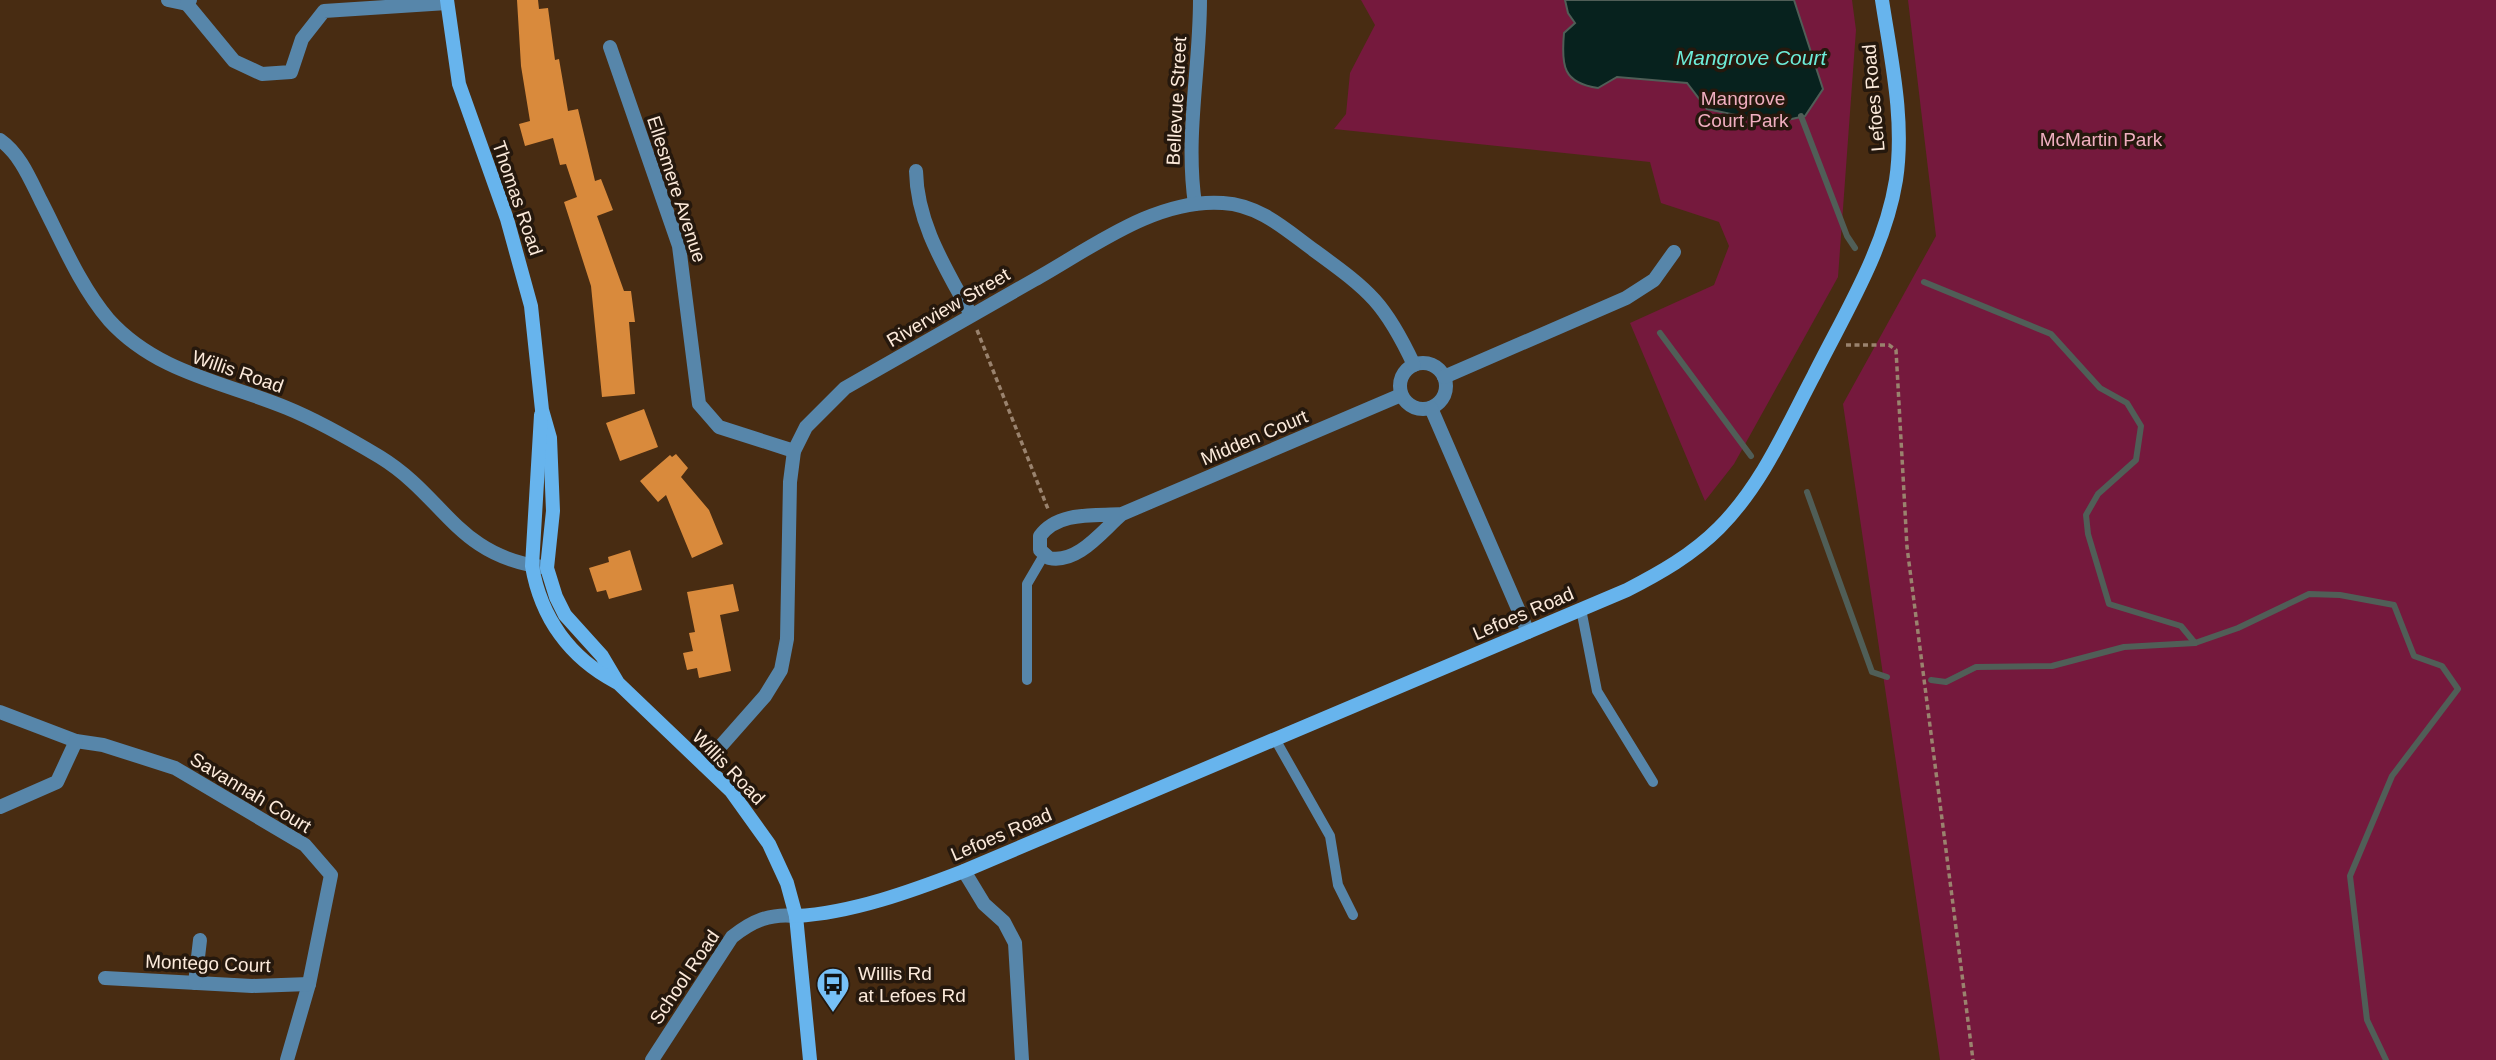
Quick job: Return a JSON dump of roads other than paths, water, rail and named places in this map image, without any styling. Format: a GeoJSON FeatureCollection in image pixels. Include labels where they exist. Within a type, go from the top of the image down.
{"type":"FeatureCollection","features":[{"type":"Feature","properties":{"kind":"street"},"geometry":{"type":"LineString","coordinates":[[168,0],[188,2],[234,61],[262,74],[290,72],[302,40],[324,11],[447,2]]}},
{"type":"Feature","properties":{"kind":"street","name":"Bellevue Street"},"geometry":{"type":"LineString","coordinates":[[1195,204],[1189,148],[1199,54],[1200,0]]}},
{"type":"Feature","properties":{"kind":"street","name":"Lefoes Road"},"geometry":{"type":"LineString","coordinates":[[796,916],[819,914],[891,896],[964,871],[1654,576],[1680,560],[1719,528],[1752,488],[1769,461],[1831,342],[1880,237],[1895,180],[1899,139],[1896,95],[1882,0]]}},
{"type":"Feature","properties":{"kind":"street","name":"Thomas Road"},"geometry":{"type":"LineString","coordinates":[[447,2],[459,83],[525,277],[542,410],[539,567]]}},
{"type":"Feature","properties":{"kind":"street","name":"Ellesmere Avenue"},"geometry":{"type":"LineString","coordinates":[[610,47],[678,246],[699,404],[719,427],[794,451]]}},
{"type":"Feature","properties":{"kind":"street","name":"Willis Road"},"geometry":{"type":"LineString","coordinates":[[0,140],[20,162],[99,306],[142,349],[191,376],[277,404],[330,428],[418,484],[464,536],[500,556],[539,567],[542,604],[560,636],[594,670],[618,683],[704,765],[739,800],[760,828],[778,862],[796,916],[810,1060]]}},
{"type":"Feature","properties":{"kind":"street"},"geometry":{"type":"LineString","coordinates":[[916,172],[917,193],[924,221],[971,315]]}},
{"type":"Feature","properties":{"kind":"street","name":"Riverview Street"},"geometry":{"type":"LineString","coordinates":[[704,765],[765,696],[785,657],[790,482],[794,451],[806,427],[845,388],[971,315],[1135,224],[1173,208],[1222,202],[1246,206],[1265,215],[1343,271],[1384,308],[1414,365]]}},
{"type":"Feature","properties":{"kind":"street"},"geometry":{"type":"LineString","coordinates":[[1444,377],[1626,298],[1654,280],[1674,252]]}},
{"type":"Feature","properties":{"kind":"street"},"geometry":{"type":"LineString","coordinates":[[1414,365],[1435,366],[1444,377],[1443,398],[1432,408],[1417,408],[1401,395],[1399,387],[1403,374],[1414,365]]}},
{"type":"Feature","properties":{"kind":"street","name":"Midden Court"},"geometry":{"type":"LineString","coordinates":[[1122,514],[1083,515],[1054,524],[1040,536],[1037,543],[1044,555],[1063,558],[1088,546],[1122,514],[1401,395]]}},
{"type":"Feature","properties":{"kind":"street"},"geometry":{"type":"LineString","coordinates":[[1432,408],[1528,632]]}},
{"type":"Feature","properties":{"kind":"street","name":"Savannah Court"},"geometry":{"type":"LineString","coordinates":[[0,712],[76,741],[103,745],[175,768],[305,845],[331,875],[309,984],[287,1060]]}},
{"type":"Feature","properties":{"kind":"street"},"geometry":{"type":"LineString","coordinates":[[0,807],[57,782],[76,741]]}},
{"type":"Feature","properties":{"kind":"street"},"geometry":{"type":"LineString","coordinates":[[964,871],[974,890],[1004,922],[1015,943],[1022,1060]]}},
{"type":"Feature","properties":{"kind":"street","name":"School Road"},"geometry":{"type":"LineString","coordinates":[[652,1060],[732,937],[749,925],[772,915],[796,916]]}},
{"type":"Feature","properties":{"kind":"street"},"geometry":{"type":"LineString","coordinates":[[195,983],[200,940]]}},
{"type":"Feature","properties":{"kind":"street","name":"Montego Court"},"geometry":{"type":"LineString","coordinates":[[105,978],[252,986],[309,984]]}},
{"type":"Feature","properties":{"kind":"lane"},"geometry":{"type":"LineString","coordinates":[[1027,680],[1027,584],[1044,555]]}},
{"type":"Feature","properties":{"kind":"lane"},"geometry":{"type":"LineString","coordinates":[[1581,609],[1597,691],[1653,782]]}},
{"type":"Feature","properties":{"kind":"lane"},"geometry":{"type":"LineString","coordinates":[[1275,739],[1330,836],[1338,885],[1353,915]]}},
{"type":"Feature","properties":{"kind":"water","name":"Mangrove Court"},"geometry":{"type":"Polygon","coordinates":[[[1565,0],[1794,0],[1823,89],[1805,116],[1774,123],[1707,109],[1687,83],[1617,77],[1598,88],[1586,86],[1571,77],[1564,64],[1564,33],[1575,23],[1568,13],[1565,0]]]}},
{"type":"Feature","properties":{"kind":"waterway"},"geometry":{"type":"LineString","coordinates":[[1801,116],[1847,236],[1855,248]]}},
{"type":"Feature","properties":{"kind":"waterway"},"geometry":{"type":"LineString","coordinates":[[1924,282],[2051,334],[2100,388],[2127,403],[2141,426],[2136,460],[2098,494],[2086,515],[2088,534],[2109,604],[2181,626],[2195,643],[2238,628],[2309,594],[2340,595],[2394,605],[2414,656],[2442,666],[2458,689],[2392,776],[2350,876],[2367,1020],[2386,1060]]}},
{"type":"Feature","properties":{"kind":"waterway"},"geometry":{"type":"LineString","coordinates":[[1660,333],[1751,456]]}},
{"type":"Feature","properties":{"kind":"waterway"},"geometry":{"type":"LineString","coordinates":[[1807,492],[1872,672],[1887,677]]}},
{"type":"Feature","properties":{"kind":"waterway"},"geometry":{"type":"LineString","coordinates":[[1931,680],[1946,682],[1976,667],[2052,666],[2124,647],[2195,643]]}},
{"type":"Feature","properties":{"kind":"place","name":"Willis Rd at Lefoes Rd"},"geometry":{"type":"Point","coordinates":[833,1014]}},
{"type":"Feature","properties":{"kind":"park label","name":"Mangrove Court Park"},"geometry":{"type":"Point","coordinates":[1743,109]}},
{"type":"Feature","properties":{"kind":"park label","name":"McMartin Park"},"geometry":{"type":"Point","coordinates":[2101,139]}}]}
